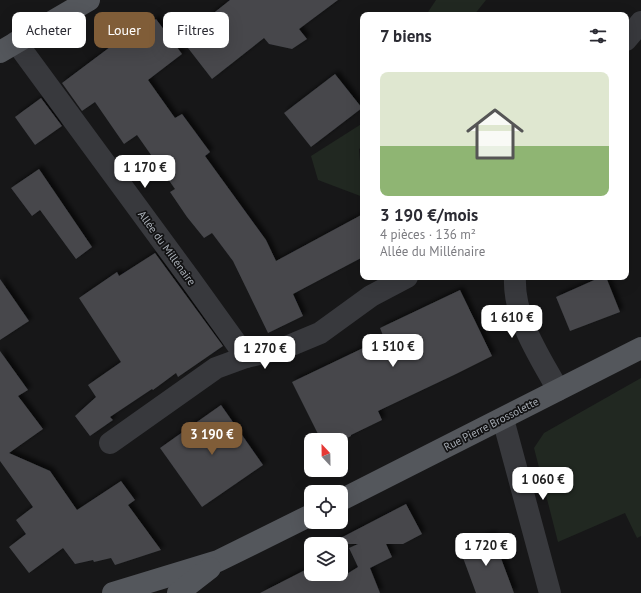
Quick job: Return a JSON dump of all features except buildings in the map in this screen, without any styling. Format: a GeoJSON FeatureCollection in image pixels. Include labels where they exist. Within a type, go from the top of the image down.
{"type":"FeatureCollection","features":[{"type":"Feature","properties":{"kind":"main road"},"geometry":{"type":"LineString","coordinates":[[8,47],[89,0]]}},
{"type":"Feature","properties":{"kind":"main road","name":"Rue Pierre Brossolette"},"geometry":{"type":"LineString","coordinates":[[348,496],[641,348]]}},
{"type":"Feature","properties":{"kind":"main road"},"geometry":{"type":"LineString","coordinates":[[113,593],[218,561],[304,518]]}},
{"type":"Feature","properties":{"kind":"main road"},"geometry":{"type":"LineString","coordinates":[[178,593],[218,561]]}},
{"type":"Feature","properties":{"kind":"street"},"geometry":{"type":"LineString","coordinates":[[629,36],[641,22]]}},
{"type":"Feature","properties":{"kind":"street","name":"Allée du Millénaire"},"geometry":{"type":"LineString","coordinates":[[8,47],[190,279],[246,357]]}},
{"type":"Feature","properties":{"kind":"street"},"geometry":{"type":"LineString","coordinates":[[110,443],[216,368],[246,357],[284,348],[320,333],[372,296],[401,280]]}},
{"type":"Feature","properties":{"kind":"street"},"geometry":{"type":"LineString","coordinates":[[515,280],[514,291],[523,323],[558,390]]}},
{"type":"Feature","properties":{"kind":"street"},"geometry":{"type":"LineString","coordinates":[[503,419],[550,593]]}},
{"type":"Feature","properties":{"kind":"shaded area"},"geometry":{"type":"Polygon","coordinates":[[[436,0],[486,0],[476,12],[428,12],[436,0]]]}},
{"type":"Feature","properties":{"kind":"shaded area"},"geometry":{"type":"Polygon","coordinates":[[[360,125],[360,196],[318,180],[311,156],[360,125]]]}},
{"type":"Feature","properties":{"kind":"shaded area"},"geometry":{"type":"Polygon","coordinates":[[[641,378],[641,536],[637,538],[625,513],[558,542],[534,448],[544,433],[641,378]]]}}]}
